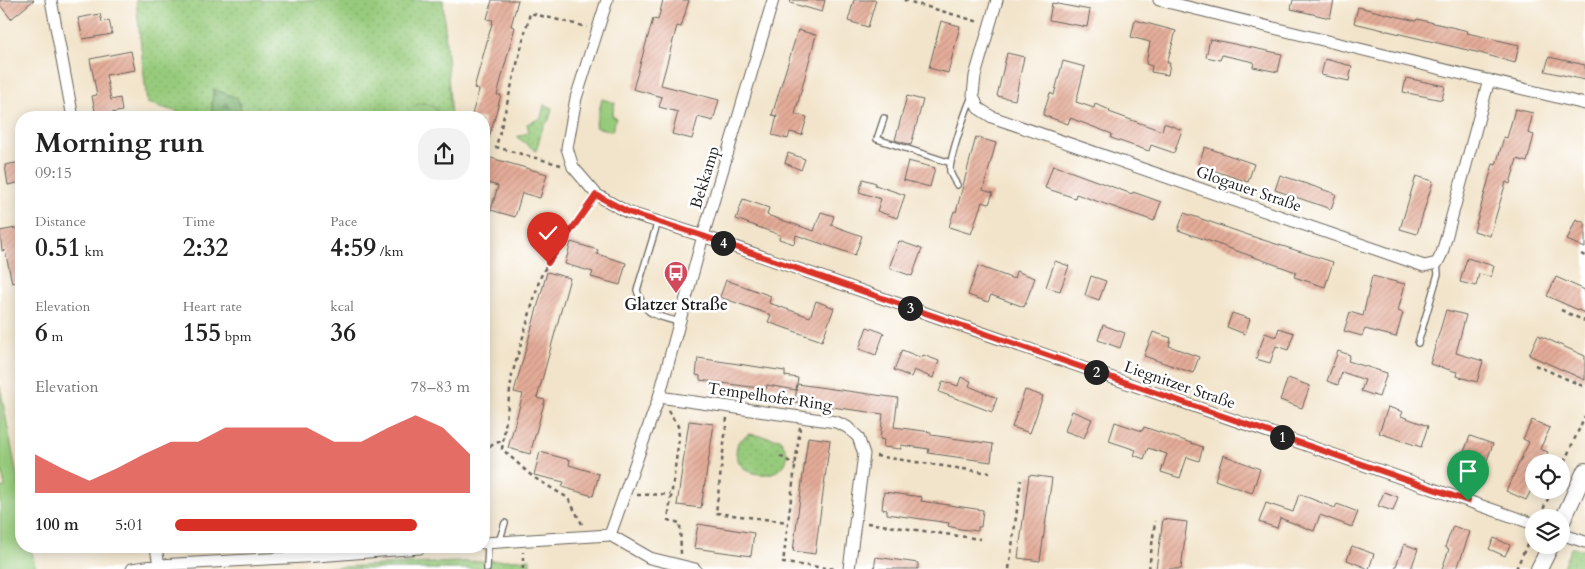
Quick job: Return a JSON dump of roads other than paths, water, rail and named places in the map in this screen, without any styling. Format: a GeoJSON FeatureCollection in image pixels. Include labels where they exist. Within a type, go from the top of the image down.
{"type":"FeatureCollection","features":[{"type":"Feature","properties":{"kind":"street"},"geometry":{"type":"LineString","coordinates":[[51,0],[72,111]]}},
{"type":"Feature","properties":{"kind":"street"},"geometry":{"type":"LineString","coordinates":[[607,0],[576,98],[567,148],[573,167],[596,195],[628,212],[703,236]]}},
{"type":"Feature","properties":{"kind":"street","name":"Bekkamp"},"geometry":{"type":"LineString","coordinates":[[610,535],[659,397],[703,236],[773,0]]}},
{"type":"Feature","properties":{"kind":"street"},"geometry":{"type":"LineString","coordinates":[[973,95],[975,76],[997,0]]}},
{"type":"Feature","properties":{"kind":"street"},"geometry":{"type":"LineString","coordinates":[[1158,0],[1585,104]]}},
{"type":"Feature","properties":{"kind":"street"},"geometry":{"type":"LineString","coordinates":[[1437,263],[1442,253],[1489,80]]}},
{"type":"Feature","properties":{"kind":"street","name":"Glogauer Straße"},"geometry":{"type":"LineString","coordinates":[[973,95],[978,108],[992,117],[1424,266],[1437,263]]}},
{"type":"Feature","properties":{"kind":"street","name":"Liegnitzer Straße"},"geometry":{"type":"LineString","coordinates":[[703,236],[1525,521]]}},
{"type":"Feature","properties":{"kind":"street","name":"Tempelhofer Ring"},"geometry":{"type":"LineString","coordinates":[[659,397],[802,416],[836,422],[848,427],[858,437],[864,454],[849,569]]}},
{"type":"Feature","properties":{"kind":"street"},"geometry":{"type":"LineString","coordinates":[[1568,509],[1585,471]]}},
{"type":"Feature","properties":{"kind":"street"},"geometry":{"type":"LineString","coordinates":[[490,543],[610,535],[650,558],[695,569]]}},
{"type":"Feature","properties":{"kind":"street"},"geometry":{"type":"LineString","coordinates":[[1570,537],[1585,542]]}},
{"type":"Feature","properties":{"kind":"street"},"geometry":{"type":"LineString","coordinates":[[157,553],[159,565]]}},
{"type":"Feature","properties":{"kind":"street"},"geometry":{"type":"LineString","coordinates":[[132,569],[159,565],[356,553]]}},
{"type":"Feature","properties":{"kind":"street"},"geometry":{"type":"LineString","coordinates":[[1539,569],[1546,554]]}},
{"type":"Feature","properties":{"kind":"lane"},"geometry":{"type":"LineString","coordinates":[[957,185],[950,171],[951,163],[966,107],[973,95]]}},
{"type":"Feature","properties":{"kind":"lane"},"geometry":{"type":"LineString","coordinates":[[884,118],[877,139],[951,163]]}},
{"type":"Feature","properties":{"kind":"lane"},"geometry":{"type":"LineString","coordinates":[[658,221],[637,290],[640,302],[649,312],[679,322]]}},
{"type":"Feature","properties":{"kind":"lane"},"geometry":{"type":"LineString","coordinates":[[1418,343],[1438,274],[1437,263]]}},
{"type":"Feature","properties":{"kind":"lane"},"geometry":{"type":"LineString","coordinates":[[490,543],[505,523]]}},
{"type":"Feature","properties":{"kind":"lane"},"geometry":{"type":"LineString","coordinates":[[487,569],[489,553]]}},
{"type":"Feature","properties":{"kind":"place","name":"Glatzer Straße"},"geometry":{"type":"Point","coordinates":[676,294]}}]}
